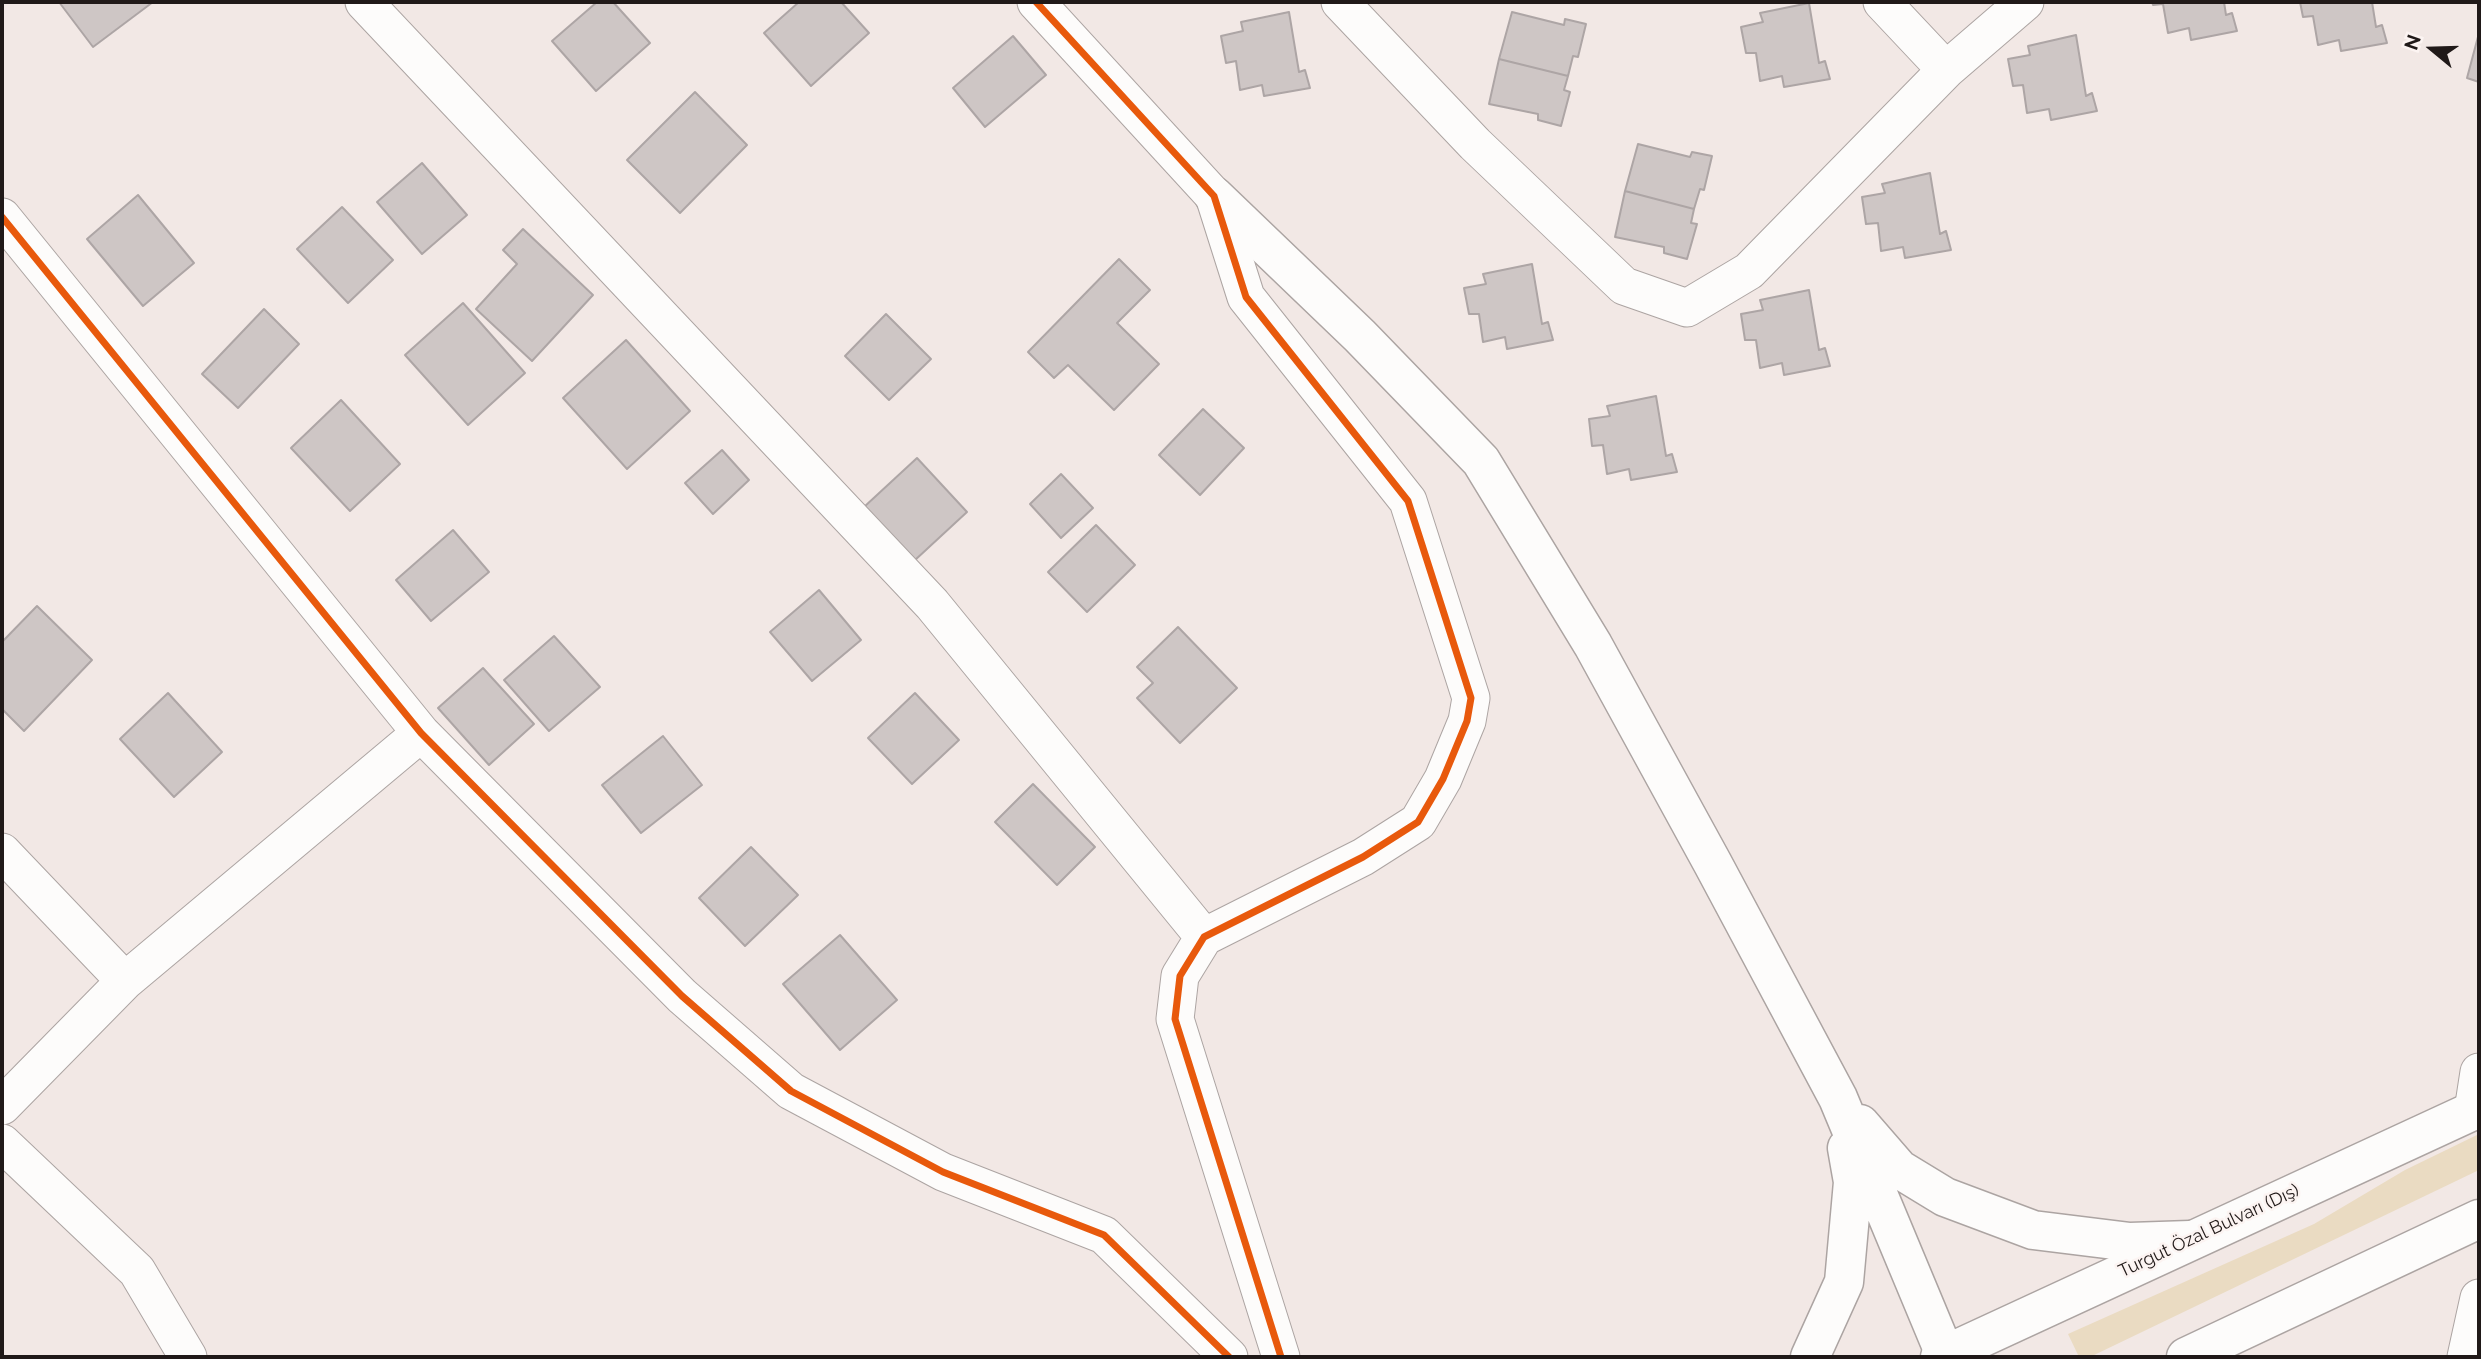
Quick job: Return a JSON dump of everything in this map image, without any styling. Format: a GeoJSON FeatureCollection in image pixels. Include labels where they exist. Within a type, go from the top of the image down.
{"type":"FeatureCollection","features":[{"type":"Feature","properties":{"kind":"street"},"geometry":{"type":"LineString","coordinates":[[364,2],[932,604],[1204,937]]}},
{"type":"Feature","properties":{"kind":"street"},"geometry":{"type":"LineString","coordinates":[[1036,2],[1214,195],[1360,336],[1482,461],[1593,645],[1838,1098],[1944,1356]]}},
{"type":"Feature","properties":{"kind":"street"},"geometry":{"type":"LineString","coordinates":[[1340,2],[1475,144],[1624,286],[1687,308],[1749,271],[1946,70],[2025,2]]}},
{"type":"Feature","properties":{"kind":"street"},"geometry":{"type":"LineString","coordinates":[[1882,2],[1946,70]]}},
{"type":"Feature","properties":{"kind":"street"},"geometry":{"type":"LineString","coordinates":[[1214,195],[1246,297],[1408,501],[1472,698],[1467,722],[1443,779],[1418,822],[1363,857],[1204,937],[1180,976],[1175,1018],[1281,1357]]}},
{"type":"Feature","properties":{"kind":"street"},"geometry":{"type":"LineString","coordinates":[[2,217],[422,733],[682,996],[791,1091],[943,1172],[1104,1235],[1229,1357]]}},
{"type":"Feature","properties":{"kind":"street"},"geometry":{"type":"LineString","coordinates":[[2,1106],[125,981],[422,733]]}},
{"type":"Feature","properties":{"kind":"street"},"geometry":{"type":"LineString","coordinates":[[2,852],[125,981]]}},
{"type":"Feature","properties":{"kind":"street"},"geometry":{"type":"LineString","coordinates":[[2476,1109],[2479,1072]]}},
{"type":"Feature","properties":{"kind":"street"},"geometry":{"type":"LineString","coordinates":[[1838,1098],[1899,1169],[1945,1197],[2033,1230],[2130,1242],[2190,1240]]}},
{"type":"Feature","properties":{"kind":"street"},"geometry":{"type":"LineString","coordinates":[[1810,1357],[1844,1282],[1853,1182],[1838,1098]]}},
{"type":"Feature","properties":{"kind":"street","name":"Turgut Özal Bulvarı (Dış)"},"geometry":{"type":"LineString","coordinates":[[1944,1356],[2476,1109]]}},
{"type":"Feature","properties":{"kind":"street"},"geometry":{"type":"LineString","coordinates":[[2,1143],[137,1271],[188,1357]]}},
{"type":"Feature","properties":{"kind":"street"},"geometry":{"type":"LineString","coordinates":[[2186,1357],[2479,1219]]}},
{"type":"Feature","properties":{"kind":"street"},"geometry":{"type":"LineString","coordinates":[[2466,1357],[2479,1298]]}},
{"type":"Feature","properties":{"kind":"shaded area"},"geometry":{"type":"Polygon","coordinates":[[[2479,1134],[2479,1170],[2090,1357],[2079,1357],[2068,1334],[2314,1224],[2405,1170],[2479,1134]]]}},
{"type":"Feature","properties":{"kind":"building"},"geometry":{"type":"Polygon","coordinates":[[[59,2],[153,2],[93,47],[59,2]]]}},
{"type":"Feature","properties":{"kind":"building"},"geometry":{"type":"Polygon","coordinates":[[[597,2],[613,2],[650,43],[596,91],[552,41],[597,2]]]}},
{"type":"Feature","properties":{"kind":"building"},"geometry":{"type":"Polygon","coordinates":[[[799,2],[841,2],[869,33],[811,86],[764,33],[799,2]]]}},
{"type":"Feature","properties":{"kind":"building"},"geometry":{"type":"Polygon","coordinates":[[[2152,2],[2224,2],[2226,15],[2232,13],[2237,31],[2191,40],[2189,28],[2168,33],[2163,4],[2153,5],[2152,2]]]}},
{"type":"Feature","properties":{"kind":"building"},"geometry":{"type":"Polygon","coordinates":[[[2300,2],[2372,2],[2376,27],[2382,25],[2387,43],[2341,51],[2339,40],[2318,45],[2313,16],[2303,17],[2300,2]]]}},
{"type":"Feature","properties":{"kind":"building"},"geometry":{"type":"Polygon","coordinates":[[[1809,3],[1819,63],[1825,61],[1830,79],[1784,87],[1782,76],[1760,81],[1756,53],[1746,53],[1741,27],[1763,22],[1760,13],[1809,3]]]}},
{"type":"Feature","properties":{"kind":"building"},"geometry":{"type":"Polygon","coordinates":[[[1289,12],[1299,72],[1305,70],[1310,88],[1264,96],[1262,85],[1240,90],[1236,61],[1226,63],[1221,36],[1243,31],[1241,22],[1289,12]]]}},
{"type":"Feature","properties":{"kind":"building"},"geometry":{"type":"Polygon","coordinates":[[[1512,12],[1564,25],[1565,19],[1586,24],[1578,57],[1573,56],[1568,76],[1499,59],[1512,12]]]}},
{"type":"Feature","properties":{"kind":"building"},"geometry":{"type":"Polygon","coordinates":[[[2479,33],[2479,82],[2467,78],[2479,33]]]}},
{"type":"Feature","properties":{"kind":"building"},"geometry":{"type":"Polygon","coordinates":[[[2076,35],[2086,96],[2092,93],[2097,111],[2051,120],[2049,109],[2027,113],[2023,85],[2013,86],[2008,59],[2030,55],[2028,46],[2076,35]]]}},
{"type":"Feature","properties":{"kind":"building"},"geometry":{"type":"Polygon","coordinates":[[[1013,36],[1046,75],[985,127],[953,88],[1013,36]]]}},
{"type":"Feature","properties":{"kind":"building"},"geometry":{"type":"Polygon","coordinates":[[[1499,59],[1568,76],[1564,90],[1570,92],[1561,126],[1538,120],[1538,114],[1489,104],[1499,59]]]}},
{"type":"Feature","properties":{"kind":"building"},"geometry":{"type":"Polygon","coordinates":[[[695,92],[747,145],[680,213],[627,160],[695,92]]]}},
{"type":"Feature","properties":{"kind":"building"},"geometry":{"type":"Polygon","coordinates":[[[1638,144],[1690,157],[1692,152],[1712,156],[1704,190],[1700,189],[1694,209],[1625,191],[1638,144]]]}},
{"type":"Feature","properties":{"kind":"building"},"geometry":{"type":"Polygon","coordinates":[[[422,163],[467,215],[422,254],[377,202],[422,163]]]}},
{"type":"Feature","properties":{"kind":"building"},"geometry":{"type":"Polygon","coordinates":[[[1930,173],[1940,234],[1946,231],[1951,250],[1905,258],[1903,247],[1881,251],[1878,223],[1866,224],[1862,197],[1885,193],[1882,184],[1930,173]]]}},
{"type":"Feature","properties":{"kind":"building"},"geometry":{"type":"Polygon","coordinates":[[[1625,191],[1694,209],[1691,223],[1697,224],[1687,259],[1664,253],[1664,247],[1615,237],[1625,191]]]}},
{"type":"Feature","properties":{"kind":"building"},"geometry":{"type":"Polygon","coordinates":[[[138,195],[194,263],[143,306],[87,239],[138,195]]]}},
{"type":"Feature","properties":{"kind":"building"},"geometry":{"type":"Polygon","coordinates":[[[342,207],[393,260],[348,303],[297,249],[342,207]]]}},
{"type":"Feature","properties":{"kind":"building"},"geometry":{"type":"Polygon","coordinates":[[[523,229],[593,295],[532,361],[476,309],[517,264],[503,250],[523,229]]]}},
{"type":"Feature","properties":{"kind":"building"},"geometry":{"type":"Polygon","coordinates":[[[1119,259],[1150,290],[1117,323],[1159,364],[1114,410],[1068,365],[1054,378],[1028,352],[1119,259]]]}},
{"type":"Feature","properties":{"kind":"building"},"geometry":{"type":"Polygon","coordinates":[[[1532,264],[1542,324],[1548,322],[1553,340],[1507,349],[1505,337],[1483,342],[1479,314],[1469,314],[1464,288],[1486,284],[1483,274],[1532,264]]]}},
{"type":"Feature","properties":{"kind":"building"},"geometry":{"type":"Polygon","coordinates":[[[1809,290],[1819,350],[1825,348],[1830,366],[1784,375],[1782,363],[1760,368],[1756,340],[1745,340],[1741,314],[1763,310],[1760,300],[1809,290]]]}},
{"type":"Feature","properties":{"kind":"building"},"geometry":{"type":"Polygon","coordinates":[[[463,303],[525,373],[468,425],[405,355],[463,303]]]}},
{"type":"Feature","properties":{"kind":"building"},"geometry":{"type":"Polygon","coordinates":[[[264,309],[299,344],[238,408],[202,374],[264,309]]]}},
{"type":"Feature","properties":{"kind":"building"},"geometry":{"type":"Polygon","coordinates":[[[886,314],[931,359],[889,400],[845,356],[886,314]]]}},
{"type":"Feature","properties":{"kind":"building"},"geometry":{"type":"Polygon","coordinates":[[[626,340],[690,411],[627,469],[563,398],[626,340]]]}},
{"type":"Feature","properties":{"kind":"building"},"geometry":{"type":"Polygon","coordinates":[[[1656,396],[1666,456],[1672,454],[1677,472],[1631,480],[1629,469],[1607,474],[1603,445],[1592,446],[1589,419],[1610,416],[1607,406],[1656,396]]]}},
{"type":"Feature","properties":{"kind":"building"},"geometry":{"type":"Polygon","coordinates":[[[341,400],[400,464],[350,511],[291,448],[341,400]]]}},
{"type":"Feature","properties":{"kind":"building"},"geometry":{"type":"Polygon","coordinates":[[[1203,409],[1244,448],[1200,495],[1159,455],[1203,409]]]}},
{"type":"Feature","properties":{"kind":"building"},"geometry":{"type":"Polygon","coordinates":[[[722,450],[749,480],[713,514],[685,483],[722,450]]]}},
{"type":"Feature","properties":{"kind":"building"},"geometry":{"type":"Polygon","coordinates":[[[917,458],[967,512],[914,561],[864,507],[917,458]]]}},
{"type":"Feature","properties":{"kind":"building"},"geometry":{"type":"Polygon","coordinates":[[[1061,474],[1093,508],[1061,538],[1030,504],[1061,474]]]}},
{"type":"Feature","properties":{"kind":"building"},"geometry":{"type":"Polygon","coordinates":[[[1096,525],[1135,565],[1087,612],[1048,572],[1096,525]]]}},
{"type":"Feature","properties":{"kind":"building"},"geometry":{"type":"Polygon","coordinates":[[[453,530],[489,572],[431,621],[396,580],[453,530]]]}},
{"type":"Feature","properties":{"kind":"building"},"geometry":{"type":"Polygon","coordinates":[[[819,590],[861,640],[812,681],[770,632],[819,590]]]}},
{"type":"Feature","properties":{"kind":"building"},"geometry":{"type":"Polygon","coordinates":[[[37,606],[92,660],[24,731],[2,709],[2,642],[37,606]]]}},
{"type":"Feature","properties":{"kind":"building"},"geometry":{"type":"Polygon","coordinates":[[[1178,627],[1237,688],[1180,743],[1137,698],[1153,683],[1137,667],[1178,627]]]}},
{"type":"Feature","properties":{"kind":"building"},"geometry":{"type":"Polygon","coordinates":[[[554,636],[600,687],[549,731],[504,680],[554,636]]]}},
{"type":"Feature","properties":{"kind":"building"},"geometry":{"type":"Polygon","coordinates":[[[483,668],[534,724],[489,765],[438,708],[483,668]]]}},
{"type":"Feature","properties":{"kind":"building"},"geometry":{"type":"Polygon","coordinates":[[[168,693],[222,752],[174,797],[120,739],[168,693]]]}},
{"type":"Feature","properties":{"kind":"building"},"geometry":{"type":"Polygon","coordinates":[[[915,693],[959,740],[912,784],[868,738],[915,693]]]}},
{"type":"Feature","properties":{"kind":"building"},"geometry":{"type":"Polygon","coordinates":[[[663,736],[702,785],[641,833],[602,785],[663,736]]]}},
{"type":"Feature","properties":{"kind":"building"},"geometry":{"type":"Polygon","coordinates":[[[1033,784],[1095,847],[1057,885],[995,822],[1033,784]]]}},
{"type":"Feature","properties":{"kind":"building"},"geometry":{"type":"Polygon","coordinates":[[[751,847],[798,895],[745,946],[699,898],[751,847]]]}},
{"type":"Feature","properties":{"kind":"building"},"geometry":{"type":"Polygon","coordinates":[[[840,935],[897,1000],[840,1050],[783,984],[840,935]]]}},
{"type":"Feature","properties":{"kind":"cycle path"},"geometry":{"type":"LineString","coordinates":[[1036,2],[1214,196],[1246,297],[1408,501],[1471,698],[1467,721],[1443,779],[1418,822],[1363,857],[1204,937],[1180,976],[1175,1019],[1281,1357]]}},
{"type":"Feature","properties":{"kind":"cycle path"},"geometry":{"type":"LineString","coordinates":[[2,217],[421,733],[682,996],[791,1091],[943,1172],[1104,1235],[1229,1357]]}}]}
